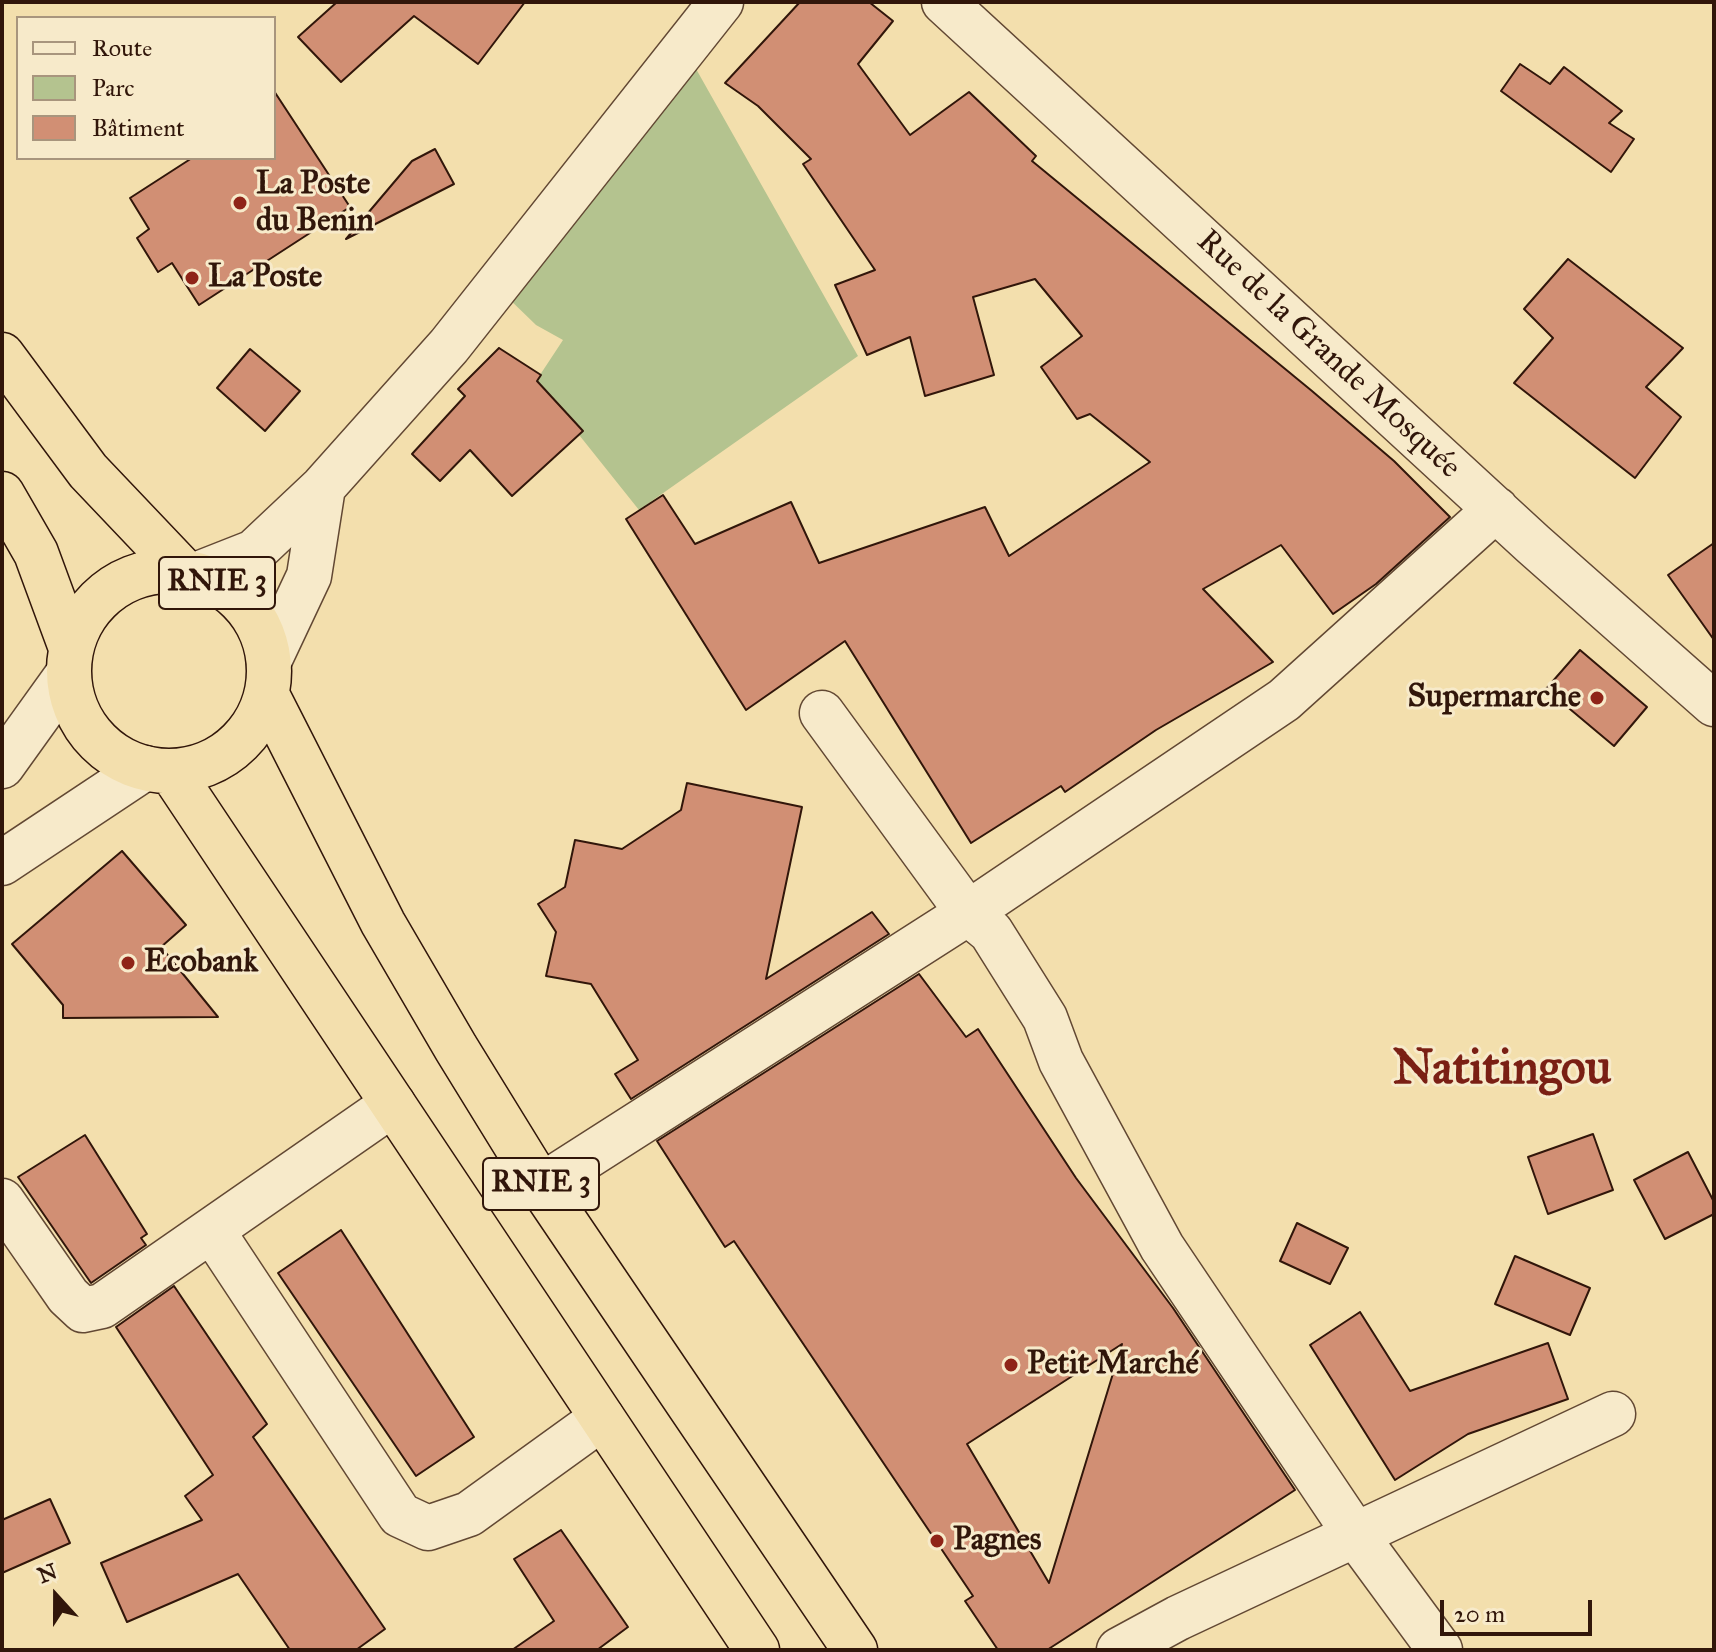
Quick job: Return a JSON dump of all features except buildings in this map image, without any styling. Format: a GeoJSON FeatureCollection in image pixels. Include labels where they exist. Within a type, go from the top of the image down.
{"type":"FeatureCollection","features":[{"type":"Feature","properties":{"kind":"highway","name":"RNIE 3"},"geometry":{"type":"LineString","coordinates":[[2,355],[88,471],[189,574]]}},
{"type":"Feature","properties":{"kind":"highway"},"geometry":{"type":"LineString","coordinates":[[2,494],[36,553],[69,661],[72,699],[83,724],[99,744],[120,759],[158,770],[197,767],[221,756],[242,740],[257,719],[268,678]]}},
{"type":"Feature","properties":{"kind":"highway","name":"RNIE 3"},"geometry":{"type":"LineString","coordinates":[[69,661],[82,620],[100,597],[126,580],[155,572],[189,574],[216,582],[242,602],[260,630],[268,678],[383,923],[541,1186],[855,1650]]}},
{"type":"Feature","properties":{"kind":"highway","name":"RNIE 3"},"geometry":{"type":"LineString","coordinates":[[158,770],[393,1104],[757,1650]]}},
{"type":"Feature","properties":{"kind":"street"},"geometry":{"type":"LineString","coordinates":[[189,574],[254,552],[323,487],[449,346],[721,2]]}},
{"type":"Feature","properties":{"kind":"street","name":"Rue de la Grande Mosquée"},"geometry":{"type":"LineString","coordinates":[[944,2],[1496,509],[1714,704]]}},
{"type":"Feature","properties":{"kind":"street"},"geometry":{"type":"LineString","coordinates":[[268,678],[309,576],[323,487]]}},
{"type":"Feature","properties":{"kind":"street"},"geometry":{"type":"LineString","coordinates":[[541,1186],[968,913],[1284,700],[1496,509]]}},
{"type":"Feature","properties":{"kind":"street"},"geometry":{"type":"LineString","coordinates":[[2,766],[69,661]]}},
{"type":"Feature","properties":{"kind":"street"},"geometry":{"type":"LineString","coordinates":[[822,713],[968,913],[991,932],[1045,1018],[1061,1061],[1162,1247],[1357,1537],[1440,1650]]}},
{"type":"Feature","properties":{"kind":"street"},"geometry":{"type":"LineString","coordinates":[[2,863],[158,770]]}},
{"type":"Feature","properties":{"kind":"street"},"geometry":{"type":"LineString","coordinates":[[2,1201],[68,1296],[83,1310],[102,1306],[213,1232],[393,1104]]}},
{"type":"Feature","properties":{"kind":"street"},"geometry":{"type":"LineString","coordinates":[[213,1232],[400,1515],[428,1528],[469,1514],[602,1418]]}},
{"type":"Feature","properties":{"kind":"street"},"geometry":{"type":"LineString","coordinates":[[1119,1650],[1178,1618],[1357,1537],[1613,1414]]}},
{"type":"Feature","properties":{"kind":"green space"},"geometry":{"type":"Polygon","coordinates":[[[691,60],[858,356],[639,510],[536,381],[563,340],[536,325],[503,293],[691,60]]]}},
{"type":"Feature","properties":{"kind":"place","name":"La Poste du Benin"},"geometry":{"type":"Point","coordinates":[240,203]}},
{"type":"Feature","properties":{"kind":"place","name":"La Poste"},"geometry":{"type":"Point","coordinates":[192,278]}},
{"type":"Feature","properties":{"kind":"place","name":"Supermarche"},"geometry":{"type":"Point","coordinates":[1597,698]}},
{"type":"Feature","properties":{"kind":"place","name":"Ecobank"},"geometry":{"type":"Point","coordinates":[128,963]}},
{"type":"Feature","properties":{"kind":"place","name":"Petit Marché"},"geometry":{"type":"Point","coordinates":[1011,1365]}},
{"type":"Feature","properties":{"kind":"place","name":"Pagnes"},"geometry":{"type":"Point","coordinates":[937,1541]}},
{"type":"Feature","properties":{"kind":"district","name":"Natitingou"},"geometry":{"type":"Point","coordinates":[1502,1071]}}]}
